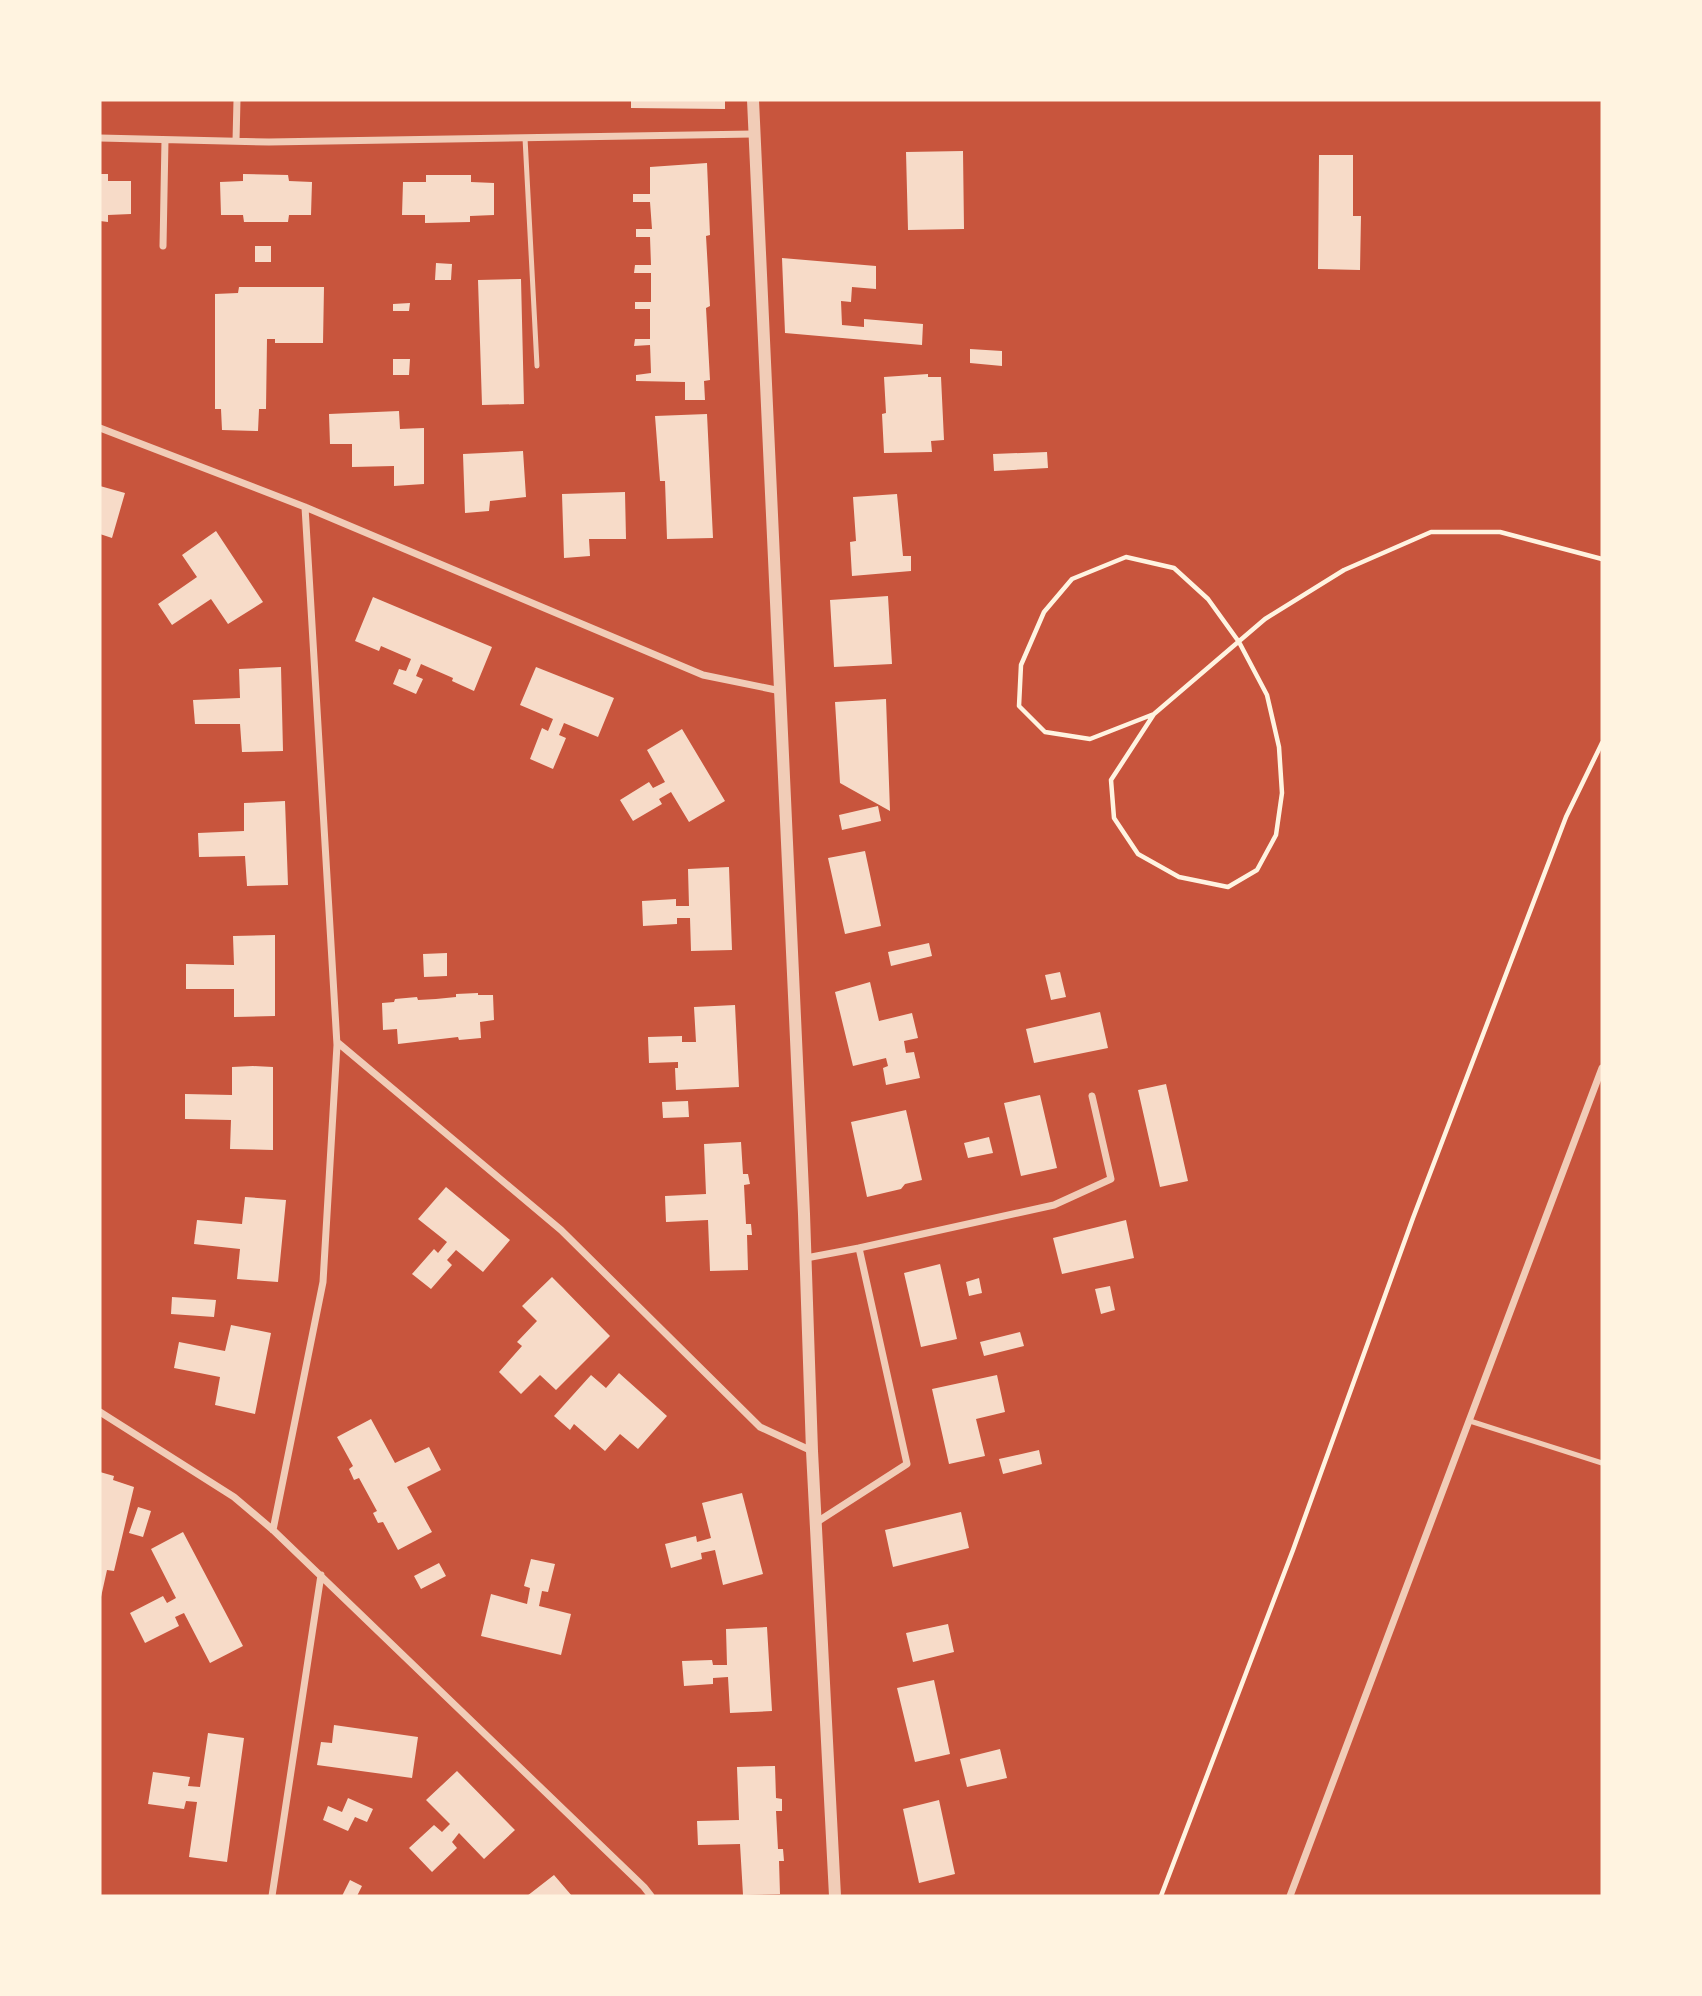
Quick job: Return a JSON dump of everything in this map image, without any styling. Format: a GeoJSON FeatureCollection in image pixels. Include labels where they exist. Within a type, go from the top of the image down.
{"type":"FeatureCollection","features":[{"type":"Feature","properties":{"kind":"street"},"geometry":{"type":"LineString","coordinates":[[236,141],[237,100]]}},
{"type":"Feature","properties":{"kind":"street"},"geometry":{"type":"LineString","coordinates":[[753,100],[782,691],[812,1451],[835,1896]]}},
{"type":"Feature","properties":{"kind":"street"},"geometry":{"type":"LineString","coordinates":[[100,138],[236,141],[753,134]]}},
{"type":"Feature","properties":{"kind":"street"},"geometry":{"type":"LineString","coordinates":[[163,246],[165,139]]}},
{"type":"Feature","properties":{"kind":"street"},"geometry":{"type":"LineString","coordinates":[[100,428],[305,507],[703,675],[782,691]]}},
{"type":"Feature","properties":{"kind":"street"},"geometry":{"type":"LineString","coordinates":[[273,1530],[324,1282],[337,1042],[305,507]]}},
{"type":"Feature","properties":{"kind":"street"},"geometry":{"type":"LineString","coordinates":[[337,1042],[562,1230],[760,1427],[812,1451]]}},
{"type":"Feature","properties":{"kind":"street"},"geometry":{"type":"LineString","coordinates":[[1290,1896],[1602,1068]]}},
{"type":"Feature","properties":{"kind":"street"},"geometry":{"type":"LineString","coordinates":[[806,1258],[1054,1205],[1111,1180],[1092,1096]]}},
{"type":"Feature","properties":{"kind":"street"},"geometry":{"type":"LineString","coordinates":[[817,1522],[907,1464],[859,1248]]}},
{"type":"Feature","properties":{"kind":"street"},"geometry":{"type":"LineString","coordinates":[[100,1412],[233,1497],[273,1530],[651,1896]]}},
{"type":"Feature","properties":{"kind":"street"},"geometry":{"type":"LineString","coordinates":[[272,1896],[321,1575]]}},
{"type":"Feature","properties":{"kind":"lane"},"geometry":{"type":"LineString","coordinates":[[525,138],[537,366]]}},
{"type":"Feature","properties":{"kind":"lane"},"geometry":{"type":"LineString","coordinates":[[1470,1421],[1602,1463]]}},
{"type":"Feature","properties":{"kind":"path"},"geometry":{"type":"LineString","coordinates":[[1154,715],[1090,739],[1045,732],[1019,706],[1021,666],[1044,612],[1072,579],[1126,557],[1174,568],[1208,598],[1239,642],[1267,695],[1279,747],[1282,793],[1276,835],[1257,870],[1228,887],[1179,877],[1138,855],[1114,818],[1111,780],[1154,715],[1239,642],[1265,619],[1343,570],[1432,532],[1500,531],[1602,559]]}},
{"type":"Feature","properties":{"kind":"path"},"geometry":{"type":"LineString","coordinates":[[1161,1896],[1293,1550],[1418,1205],[1566,817],[1602,743]]}},
{"type":"Feature","properties":{"kind":"building"},"geometry":{"type":"Polygon","coordinates":[[[631,100],[725,100],[725,109],[631,108],[631,100]]]}},
{"type":"Feature","properties":{"kind":"building"},"geometry":{"type":"Polygon","coordinates":[[[963,151],[964,229],[908,230],[906,152],[963,151]]]}},
{"type":"Feature","properties":{"kind":"building"},"geometry":{"type":"Polygon","coordinates":[[[1319,155],[1353,155],[1353,216],[1361,216],[1360,270],[1318,269],[1319,155]]]}},
{"type":"Feature","properties":{"kind":"building"},"geometry":{"type":"Polygon","coordinates":[[[707,163],[710,235],[706,236],[710,306],[706,308],[710,380],[704,381],[705,400],[685,400],[685,382],[636,381],[636,375],[651,373],[650,345],[634,346],[635,339],[650,339],[650,309],[635,309],[635,302],[651,302],[651,273],[634,273],[635,265],[651,265],[650,237],[636,237],[636,229],[652,229],[650,202],[633,202],[633,194],[650,194],[650,167],[707,163]]]}},
{"type":"Feature","properties":{"kind":"building"},"geometry":{"type":"Polygon","coordinates":[[[100,174],[108,174],[108,181],[131,181],[131,214],[108,215],[108,222],[100,221],[100,174]]]}},
{"type":"Feature","properties":{"kind":"building"},"geometry":{"type":"Polygon","coordinates":[[[243,174],[288,175],[289,181],[312,182],[311,215],[289,215],[288,222],[244,222],[243,215],[221,215],[220,182],[243,181],[243,174]]]}},
{"type":"Feature","properties":{"kind":"building"},"geometry":{"type":"Polygon","coordinates":[[[426,175],[471,175],[471,182],[494,183],[494,215],[470,216],[470,222],[425,223],[425,215],[402,215],[403,182],[426,182],[426,175]]]}},
{"type":"Feature","properties":{"kind":"building"},"geometry":{"type":"Polygon","coordinates":[[[255,246],[271,246],[271,262],[255,262],[255,246]]]}},
{"type":"Feature","properties":{"kind":"building"},"geometry":{"type":"Polygon","coordinates":[[[782,258],[876,266],[876,289],[852,287],[851,302],[841,301],[842,325],[864,327],[864,319],[923,324],[922,345],[785,333],[782,258]]]}},
{"type":"Feature","properties":{"kind":"building"},"geometry":{"type":"Polygon","coordinates":[[[436,263],[452,264],[451,280],[435,280],[436,263]]]}},
{"type":"Feature","properties":{"kind":"building"},"geometry":{"type":"Polygon","coordinates":[[[521,279],[524,404],[482,405],[478,280],[521,279]]]}},
{"type":"Feature","properties":{"kind":"building"},"geometry":{"type":"Polygon","coordinates":[[[239,287],[324,287],[323,343],[275,343],[275,339],[267,339],[266,409],[259,409],[258,431],[222,430],[221,409],[215,409],[215,294],[238,293],[239,287]]]}},
{"type":"Feature","properties":{"kind":"building"},"geometry":{"type":"Polygon","coordinates":[[[410,303],[409,311],[393,311],[393,304],[410,303]]]}},
{"type":"Feature","properties":{"kind":"building"},"geometry":{"type":"Polygon","coordinates":[[[970,349],[1002,351],[1002,366],[970,363],[970,349]]]}},
{"type":"Feature","properties":{"kind":"building"},"geometry":{"type":"Polygon","coordinates":[[[393,359],[410,359],[409,375],[393,375],[393,359]]]}},
{"type":"Feature","properties":{"kind":"building"},"geometry":{"type":"Polygon","coordinates":[[[928,374],[928,377],[941,377],[944,440],[931,441],[932,452],[884,453],[884,377],[928,374]]]}},
{"type":"Feature","properties":{"kind":"building"},"geometry":{"type":"Polygon","coordinates":[[[399,411],[400,429],[424,428],[424,484],[394,486],[394,466],[352,467],[352,444],[330,444],[329,414],[399,411]]]}},
{"type":"Feature","properties":{"kind":"building"},"geometry":{"type":"Polygon","coordinates":[[[707,414],[713,538],[667,539],[665,481],[660,481],[655,416],[707,414]]]}},
{"type":"Feature","properties":{"kind":"building"},"geometry":{"type":"Polygon","coordinates":[[[523,451],[526,497],[490,501],[489,511],[465,513],[463,454],[523,451]]]}},
{"type":"Feature","properties":{"kind":"building"},"geometry":{"type":"Polygon","coordinates":[[[1047,452],[1048,468],[994,471],[993,454],[1047,452]]]}},
{"type":"Feature","properties":{"kind":"building"},"geometry":{"type":"Polygon","coordinates":[[[100,486],[125,493],[112,538],[100,534],[100,486]]]}},
{"type":"Feature","properties":{"kind":"building"},"geometry":{"type":"Polygon","coordinates":[[[625,492],[626,539],[589,539],[590,556],[564,558],[562,494],[625,492]]]}},
{"type":"Feature","properties":{"kind":"building"},"geometry":{"type":"Polygon","coordinates":[[[897,494],[903,556],[911,556],[911,571],[852,576],[850,542],[856,541],[853,497],[897,494]]]}},
{"type":"Feature","properties":{"kind":"building"},"geometry":{"type":"Polygon","coordinates":[[[216,531],[263,602],[228,624],[211,599],[172,625],[158,604],[197,577],[182,555],[216,531]]]}},
{"type":"Feature","properties":{"kind":"building"},"geometry":{"type":"Polygon","coordinates":[[[888,596],[892,664],[834,667],[830,600],[888,596]]]}},
{"type":"Feature","properties":{"kind":"building"},"geometry":{"type":"Polygon","coordinates":[[[373,597],[492,647],[474,691],[421,664],[416,676],[423,679],[416,694],[393,684],[399,669],[406,671],[411,659],[381,646],[379,651],[355,641],[373,597]]]}},
{"type":"Feature","properties":{"kind":"building"},"geometry":{"type":"Polygon","coordinates":[[[281,667],[283,751],[242,752],[240,724],[195,724],[193,700],[240,698],[239,669],[281,667]]]}},
{"type":"Feature","properties":{"kind":"building"},"geometry":{"type":"Polygon","coordinates":[[[536,667],[614,698],[598,737],[564,723],[559,735],[566,738],[553,769],[530,759],[542,728],[548,731],[553,719],[520,705],[536,667]]]}},
{"type":"Feature","properties":{"kind":"building"},"geometry":{"type":"Polygon","coordinates":[[[886,699],[890,811],[840,783],[835,702],[886,699]]]}},
{"type":"Feature","properties":{"kind":"building"},"geometry":{"type":"Polygon","coordinates":[[[682,729],[725,801],[689,822],[671,792],[659,799],[662,804],[633,821],[620,800],[649,782],[653,788],[665,782],[647,750],[682,729]]]}},
{"type":"Feature","properties":{"kind":"building"},"geometry":{"type":"Polygon","coordinates":[[[285,801],[288,885],[247,886],[245,856],[199,857],[198,833],[244,831],[244,803],[285,801]]]}},
{"type":"Feature","properties":{"kind":"building"},"geometry":{"type":"Polygon","coordinates":[[[878,806],[881,821],[842,830],[839,815],[878,806]]]}},
{"type":"Feature","properties":{"kind":"building"},"geometry":{"type":"Polygon","coordinates":[[[865,851],[881,926],[845,934],[828,858],[865,851]]]}},
{"type":"Feature","properties":{"kind":"building"},"geometry":{"type":"Polygon","coordinates":[[[729,867],[732,950],[691,951],[690,918],[677,918],[677,924],[643,926],[642,901],[676,899],[676,906],[689,906],[688,869],[729,867]]]}},
{"type":"Feature","properties":{"kind":"building"},"geometry":{"type":"Polygon","coordinates":[[[275,935],[275,1016],[234,1017],[234,989],[186,989],[186,964],[234,965],[233,936],[275,935]]]}},
{"type":"Feature","properties":{"kind":"building"},"geometry":{"type":"Polygon","coordinates":[[[929,943],[932,956],[891,966],[888,952],[929,943]]]}},
{"type":"Feature","properties":{"kind":"building"},"geometry":{"type":"Polygon","coordinates":[[[447,953],[447,976],[424,977],[423,954],[447,953]]]}},
{"type":"Feature","properties":{"kind":"building"},"geometry":{"type":"Polygon","coordinates":[[[1060,972],[1066,997],[1051,1000],[1045,975],[1060,972]]]}},
{"type":"Feature","properties":{"kind":"building"},"geometry":{"type":"Polygon","coordinates":[[[870,982],[879,1021],[912,1013],[918,1038],[904,1041],[906,1053],[914,1052],[920,1078],[886,1085],[883,1068],[888,1066],[886,1058],[853,1066],[835,992],[870,982]]]}},
{"type":"Feature","properties":{"kind":"building"},"geometry":{"type":"Polygon","coordinates":[[[456,994],[493,995],[494,1020],[480,1022],[481,1038],[459,1040],[458,1037],[398,1044],[397,1029],[383,1030],[382,1003],[394,1002],[395,999],[436,999],[456,997],[456,994]]]}},
{"type":"Feature","properties":{"kind":"building"},"geometry":{"type":"Polygon","coordinates":[[[735,1005],[739,1087],[676,1090],[675,1068],[678,1068],[678,1062],[649,1063],[648,1037],[682,1036],[682,1042],[696,1042],[694,1007],[735,1005]]]}},
{"type":"Feature","properties":{"kind":"building"},"geometry":{"type":"Polygon","coordinates":[[[1100,1012],[1108,1048],[1034,1063],[1026,1029],[1100,1012]]]}},
{"type":"Feature","properties":{"kind":"building"},"geometry":{"type":"Polygon","coordinates":[[[232,1067],[273,1067],[273,1150],[230,1149],[231,1120],[185,1119],[185,1094],[232,1095],[232,1067]]]}},
{"type":"Feature","properties":{"kind":"building"},"geometry":{"type":"Polygon","coordinates":[[[1166,1084],[1188,1181],[1160,1187],[1138,1090],[1166,1084]]]}},
{"type":"Feature","properties":{"kind":"building"},"geometry":{"type":"Polygon","coordinates":[[[1040,1095],[1057,1168],[1021,1176],[1004,1103],[1040,1095]]]}},
{"type":"Feature","properties":{"kind":"building"},"geometry":{"type":"Polygon","coordinates":[[[688,1101],[689,1117],[663,1118],[662,1102],[688,1101]]]}},
{"type":"Feature","properties":{"kind":"building"},"geometry":{"type":"Polygon","coordinates":[[[906,1110],[922,1180],[905,1184],[901,1189],[867,1197],[851,1122],[906,1110]]]}},
{"type":"Feature","properties":{"kind":"building"},"geometry":{"type":"Polygon","coordinates":[[[989,1137],[993,1153],[968,1158],[964,1143],[989,1137]]]}},
{"type":"Feature","properties":{"kind":"building"},"geometry":{"type":"Polygon","coordinates":[[[741,1142],[743,1174],[748,1174],[750,1184],[744,1185],[746,1224],[751,1224],[752,1235],[747,1235],[748,1270],[710,1271],[708,1220],[666,1222],[665,1196],[706,1194],[704,1144],[741,1142]]]}},
{"type":"Feature","properties":{"kind":"building"},"geometry":{"type":"Polygon","coordinates":[[[446,1187],[510,1240],[483,1272],[456,1250],[447,1260],[452,1265],[431,1289],[412,1274],[434,1249],[438,1253],[447,1242],[418,1219],[446,1187]]]}},
{"type":"Feature","properties":{"kind":"building"},"geometry":{"type":"Polygon","coordinates":[[[245,1197],[286,1200],[278,1282],[237,1279],[240,1249],[194,1244],[197,1220],[242,1224],[245,1197]]]}},
{"type":"Feature","properties":{"kind":"building"},"geometry":{"type":"Polygon","coordinates":[[[1126,1220],[1134,1258],[1062,1274],[1053,1238],[1126,1220]]]}},
{"type":"Feature","properties":{"kind":"building"},"geometry":{"type":"Polygon","coordinates":[[[940,1264],[957,1339],[921,1347],[904,1273],[940,1264]]]}},
{"type":"Feature","properties":{"kind":"building"},"geometry":{"type":"Polygon","coordinates":[[[552,1277],[610,1336],[556,1390],[540,1375],[521,1394],[499,1372],[522,1346],[517,1342],[537,1321],[522,1306],[552,1277]]]}},
{"type":"Feature","properties":{"kind":"building"},"geometry":{"type":"Polygon","coordinates":[[[979,1278],[982,1293],[969,1296],[966,1282],[979,1278]]]}},
{"type":"Feature","properties":{"kind":"building"},"geometry":{"type":"Polygon","coordinates":[[[1110,1286],[1115,1310],[1101,1314],[1095,1289],[1110,1286]]]}},
{"type":"Feature","properties":{"kind":"building"},"geometry":{"type":"Polygon","coordinates":[[[172,1297],[216,1300],[214,1317],[171,1314],[172,1297]]]}},
{"type":"Feature","properties":{"kind":"building"},"geometry":{"type":"Polygon","coordinates":[[[231,1325],[271,1333],[255,1414],[215,1405],[220,1377],[174,1368],[179,1342],[225,1351],[231,1325]]]}},
{"type":"Feature","properties":{"kind":"building"},"geometry":{"type":"Polygon","coordinates":[[[1020,1332],[1024,1346],[984,1356],[980,1342],[1020,1332]]]}},
{"type":"Feature","properties":{"kind":"building"},"geometry":{"type":"Polygon","coordinates":[[[619,1373],[667,1416],[638,1449],[620,1434],[605,1451],[574,1424],[570,1430],[554,1416],[591,1375],[606,1388],[619,1373]]]}},
{"type":"Feature","properties":{"kind":"building"},"geometry":{"type":"Polygon","coordinates":[[[997,1375],[1005,1412],[976,1419],[985,1456],[949,1464],[932,1389],[997,1375]]]}},
{"type":"Feature","properties":{"kind":"building"},"geometry":{"type":"Polygon","coordinates":[[[371,1419],[395,1463],[429,1447],[441,1470],[407,1487],[432,1532],[398,1550],[383,1522],[378,1523],[373,1513],[377,1511],[359,1478],[354,1480],[349,1469],[353,1466],[337,1437],[371,1419]]]}},
{"type":"Feature","properties":{"kind":"building"},"geometry":{"type":"Polygon","coordinates":[[[1039,1450],[1042,1464],[1003,1474],[999,1459],[1039,1450]]]}},
{"type":"Feature","properties":{"kind":"building"},"geometry":{"type":"Polygon","coordinates":[[[100,1472],[134,1487],[114,1571],[107,1570],[101,1597],[100,1472]]]}},
{"type":"Feature","properties":{"kind":"building"},"geometry":{"type":"Polygon","coordinates":[[[742,1493],[763,1574],[723,1585],[715,1550],[701,1553],[702,1559],[671,1568],[665,1544],[696,1536],[697,1542],[711,1538],[702,1503],[742,1493]]]}},
{"type":"Feature","properties":{"kind":"building"},"geometry":{"type":"Polygon","coordinates":[[[138,1507],[151,1511],[143,1537],[129,1533],[138,1507]]]}},
{"type":"Feature","properties":{"kind":"building"},"geometry":{"type":"Polygon","coordinates":[[[961,1512],[969,1548],[893,1567],[885,1530],[961,1512]]]}},
{"type":"Feature","properties":{"kind":"building"},"geometry":{"type":"Polygon","coordinates":[[[183,1532],[243,1646],[210,1663],[184,1613],[175,1617],[179,1626],[145,1643],[130,1613],[163,1596],[167,1603],[176,1598],[151,1549],[183,1532]]]}},
{"type":"Feature","properties":{"kind":"building"},"geometry":{"type":"Polygon","coordinates":[[[531,1559],[555,1564],[548,1592],[542,1591],[539,1606],[571,1614],[561,1655],[481,1636],[491,1594],[527,1604],[530,1588],[524,1586],[531,1559]]]}},
{"type":"Feature","properties":{"kind":"building"},"geometry":{"type":"Polygon","coordinates":[[[439,1563],[446,1576],[421,1589],[414,1576],[439,1563]]]}},
{"type":"Feature","properties":{"kind":"building"},"geometry":{"type":"Polygon","coordinates":[[[948,1624],[954,1652],[913,1662],[906,1633],[948,1624]]]}},
{"type":"Feature","properties":{"kind":"building"},"geometry":{"type":"Polygon","coordinates":[[[767,1627],[772,1711],[730,1713],[728,1677],[713,1678],[713,1684],[684,1686],[682,1661],[712,1660],[713,1665],[727,1665],[726,1629],[767,1627]]]}},
{"type":"Feature","properties":{"kind":"building"},"geometry":{"type":"Polygon","coordinates":[[[934,1680],[950,1754],[915,1762],[897,1688],[934,1680]]]}},
{"type":"Feature","properties":{"kind":"building"},"geometry":{"type":"Polygon","coordinates":[[[334,1725],[418,1737],[412,1778],[317,1765],[321,1742],[332,1743],[334,1725]]]}},
{"type":"Feature","properties":{"kind":"building"},"geometry":{"type":"Polygon","coordinates":[[[208,1733],[244,1738],[227,1862],[189,1857],[197,1802],[186,1801],[184,1809],[148,1804],[153,1772],[190,1777],[188,1786],[200,1787],[208,1733]]]}},
{"type":"Feature","properties":{"kind":"building"},"geometry":{"type":"Polygon","coordinates":[[[1000,1749],[1007,1778],[967,1787],[960,1759],[1000,1749]]]}},
{"type":"Feature","properties":{"kind":"building"},"geometry":{"type":"Polygon","coordinates":[[[775,1766],[776,1798],[782,1799],[782,1811],[776,1811],[778,1849],[783,1849],[784,1861],[779,1861],[780,1894],[743,1895],[740,1844],[698,1845],[697,1821],[739,1820],[737,1767],[775,1766]]]}},
{"type":"Feature","properties":{"kind":"building"},"geometry":{"type":"Polygon","coordinates":[[[457,1771],[515,1830],[484,1859],[459,1833],[452,1842],[457,1848],[432,1872],[409,1848],[434,1825],[442,1832],[450,1824],[426,1800],[457,1771]]]}},
{"type":"Feature","properties":{"kind":"building"},"geometry":{"type":"Polygon","coordinates":[[[348,1798],[373,1809],[367,1822],[355,1817],[348,1831],[323,1820],[328,1806],[342,1812],[348,1798]]]}},
{"type":"Feature","properties":{"kind":"building"},"geometry":{"type":"Polygon","coordinates":[[[939,1800],[955,1874],[919,1883],[903,1809],[939,1800]]]}},
{"type":"Feature","properties":{"kind":"building"},"geometry":{"type":"Polygon","coordinates":[[[554,1875],[572,1896],[527,1896],[554,1875]]]}},
{"type":"Feature","properties":{"kind":"building"},"geometry":{"type":"Polygon","coordinates":[[[350,1880],[362,1886],[357,1896],[342,1896],[350,1880]]]}}]}
